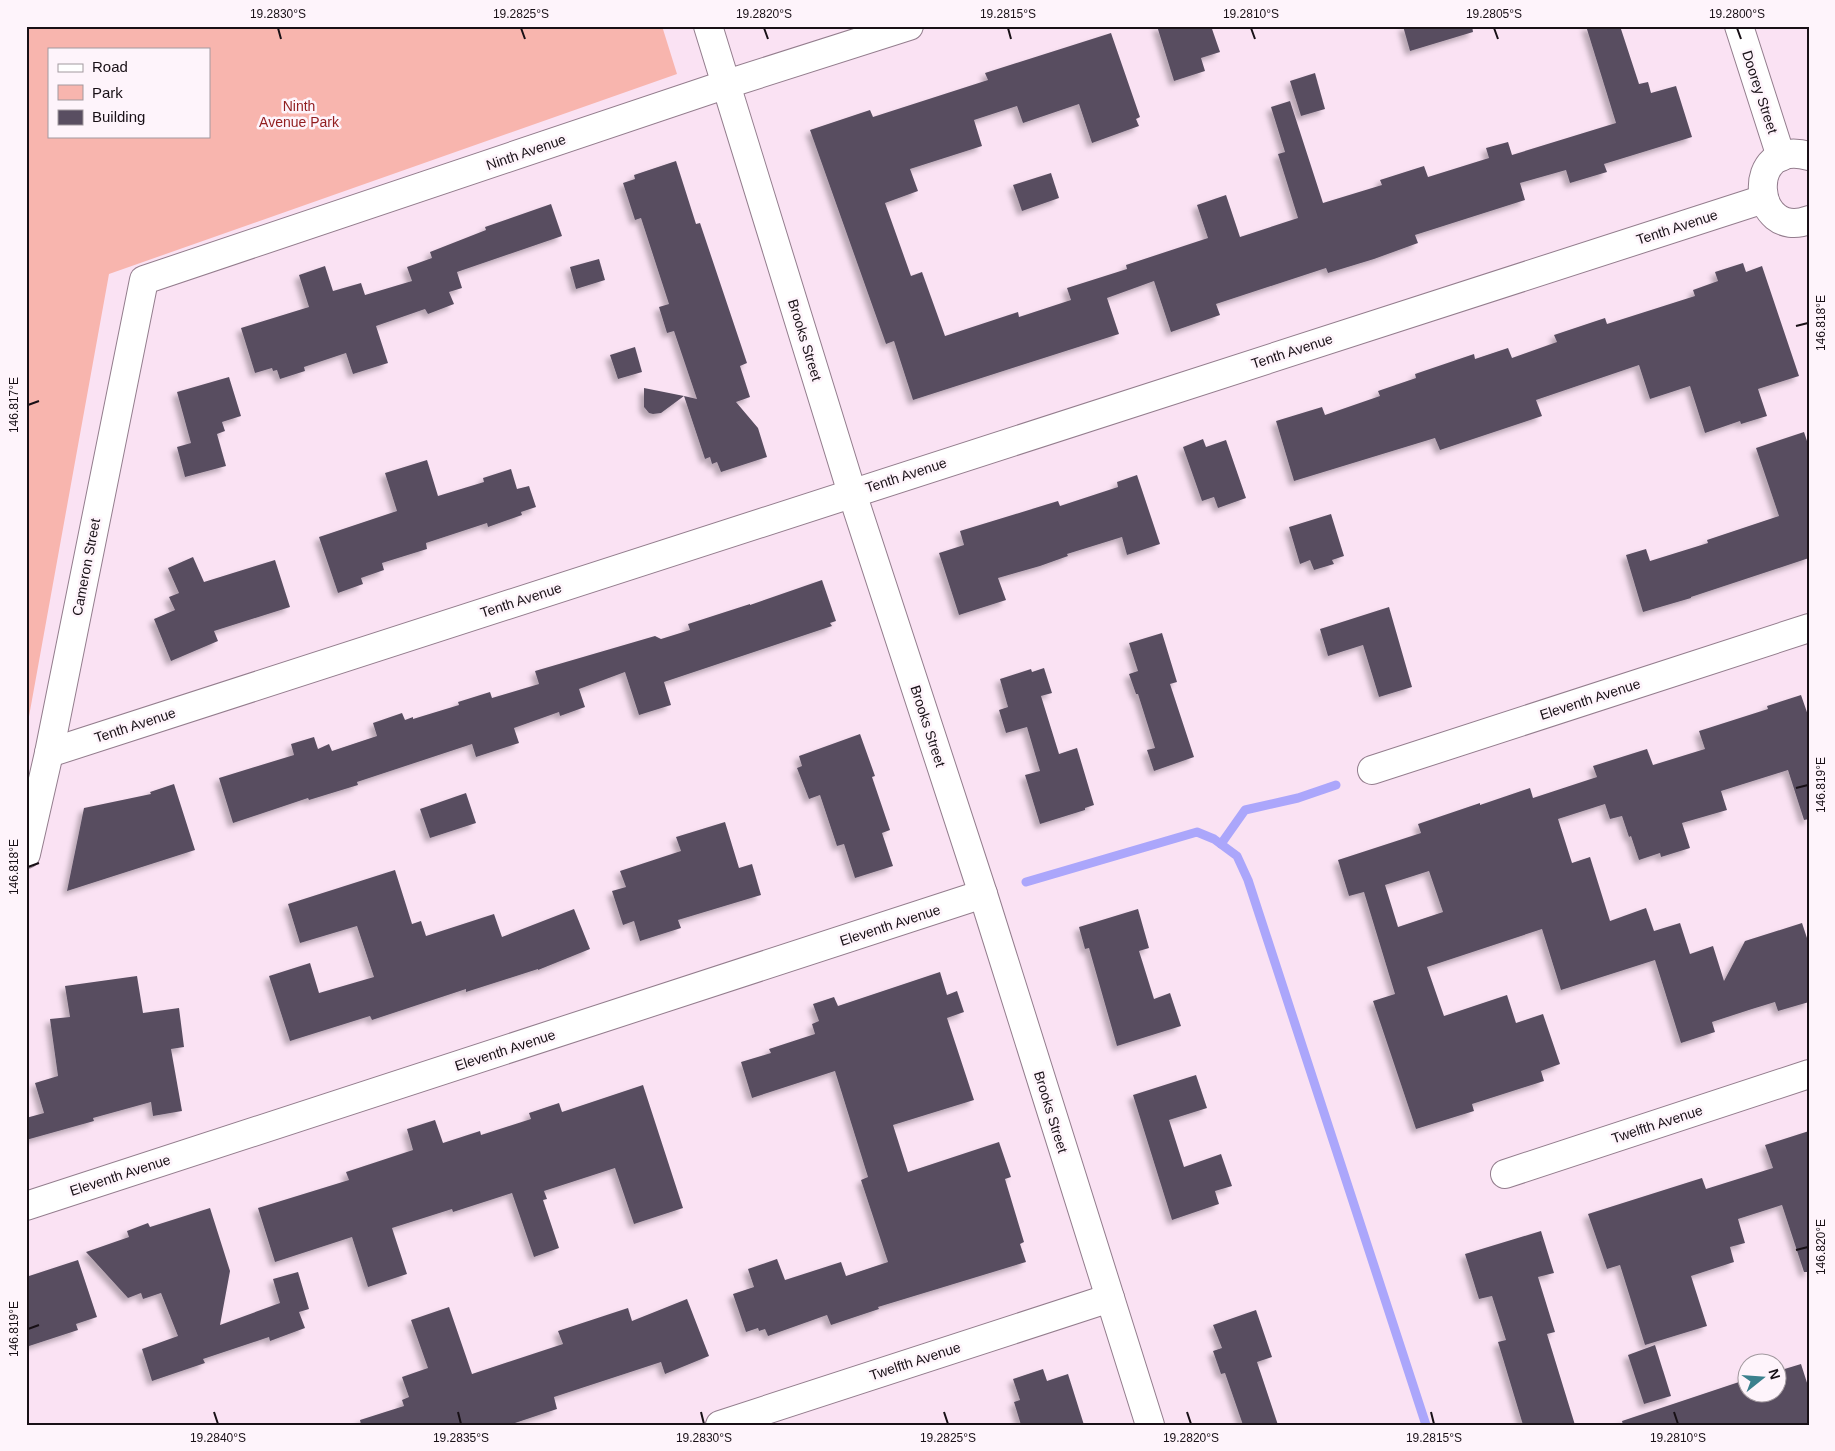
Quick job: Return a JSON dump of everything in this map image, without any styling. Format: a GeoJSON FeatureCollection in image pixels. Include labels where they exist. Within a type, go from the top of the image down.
{"type":"FeatureCollection","features":[{"type":"Feature","properties":{"kind":"street","name":"Brooks Street"},"geometry":{"type":"LineString","coordinates":[[708,26],[852,493],[983,894],[1150,1425]]}},
{"type":"Feature","properties":{"kind":"street","name":"Ninth Avenue"},"geometry":{"type":"LineString","coordinates":[[144,280],[727,84],[909,26]]}},
{"type":"Feature","properties":{"kind":"street","name":"Doorey Street"},"geometry":{"type":"LineString","coordinates":[[1739,26],[1781,157]]}},
{"type":"Feature","properties":{"kind":"street"},"geometry":{"type":"LineString","coordinates":[[1807,227],[1783,220],[1768,208],[1764,199],[1762,179],[1772,162],[1781,157],[1791,154],[1809,156]]}},
{"type":"Feature","properties":{"kind":"street","name":"Tenth Avenue"},"geometry":{"type":"LineString","coordinates":[[49,753],[1764,199]]}},
{"type":"Feature","properties":{"kind":"street","name":"Cameron Street"},"geometry":{"type":"LineString","coordinates":[[26,854],[49,753],[144,280]]}},
{"type":"Feature","properties":{"kind":"street","name":"Eleventh Avenue"},"geometry":{"type":"LineString","coordinates":[[1372,770],[1809,628]]}},
{"type":"Feature","properties":{"kind":"street","name":"Eleventh Avenue"},"geometry":{"type":"LineString","coordinates":[[26,1206],[983,894]]}},
{"type":"Feature","properties":{"kind":"street","name":"Twelfth Avenue"},"geometry":{"type":"LineString","coordinates":[[1504,1174],[1809,1074]]}},
{"type":"Feature","properties":{"kind":"street","name":"Twelfth Avenue"},"geometry":{"type":"LineString","coordinates":[[720,1425],[1110,1298]]}},
{"type":"Feature","properties":{"kind":"green space","name":"Ninth Avenue Park"},"geometry":{"type":"Polygon","coordinates":[[[26,26],[662,26],[677,74],[109,274],[26,733],[26,26]]]}},
{"type":"Feature","properties":{"kind":"building"},"geometry":{"type":"Polygon","coordinates":[[[1157,26],[1211,26],[1220,52],[1201,58],[1205,71],[1174,81],[1157,26]]]}},
{"type":"Feature","properties":{"kind":"building"},"geometry":{"type":"Polygon","coordinates":[[[1403,26],[1472,26],[1473,32],[1410,51],[1403,26]]]}},
{"type":"Feature","properties":{"kind":"building"},"geometry":{"type":"Polygon","coordinates":[[[1586,26],[1620,26],[1639,84],[1648,82],[1651,93],[1676,86],[1692,137],[1604,164],[1607,172],[1570,183],[1566,170],[1520,183],[1525,200],[1415,235],[1418,243],[1374,259],[1328,273],[1326,268],[1216,304],[1220,315],[1171,332],[1154,281],[1107,298],[1119,334],[913,400],[894,341],[886,344],[810,130],[870,110],[873,117],[988,80],[985,73],[1111,33],[1140,117],[1136,119],[1139,126],[1092,143],[1079,104],[1023,123],[1017,106],[974,120],[982,146],[910,169],[918,191],[885,203],[911,276],[922,272],[945,336],[1018,312],[1019,317],[1071,300],[1067,288],[1127,269],[1126,265],[1208,238],[1197,205],[1226,195],[1240,237],[1298,218],[1278,154],[1285,152],[1271,107],[1290,101],[1323,203],[1382,185],[1380,180],[1424,166],[1428,177],[1489,158],[1486,148],[1508,142],[1512,155],[1616,123],[1586,26]]]}},
{"type":"Feature","properties":{"kind":"building"},"geometry":{"type":"Polygon","coordinates":[[[1315,73],[1325,109],[1301,116],[1290,81],[1315,73]]]}},
{"type":"Feature","properties":{"kind":"building"},"geometry":{"type":"Polygon","coordinates":[[[676,161],[696,224],[700,223],[747,363],[740,366],[750,397],[736,402],[758,428],[767,457],[721,472],[717,462],[712,464],[710,457],[705,459],[684,396],[697,399],[674,331],[667,333],[659,307],[669,304],[641,218],[635,220],[623,183],[635,179],[634,175],[676,161]]]}},
{"type":"Feature","properties":{"kind":"building"},"geometry":{"type":"Polygon","coordinates":[[[1051,173],[1059,198],[1022,211],[1013,185],[1051,173]]]}},
{"type":"Feature","properties":{"kind":"building"},"geometry":{"type":"Polygon","coordinates":[[[551,204],[562,236],[457,272],[462,288],[449,292],[454,304],[428,314],[425,309],[376,326],[388,363],[353,374],[346,353],[304,367],[305,371],[280,379],[277,370],[273,371],[272,368],[255,373],[241,328],[309,307],[299,275],[325,266],[333,291],[361,283],[365,295],[412,281],[407,267],[432,258],[430,252],[486,230],[485,227],[551,204]]]}},
{"type":"Feature","properties":{"kind":"building"},"geometry":{"type":"Polygon","coordinates":[[[599,259],[605,280],[576,289],[570,267],[599,259]]]}},
{"type":"Feature","properties":{"kind":"building"},"geometry":{"type":"Polygon","coordinates":[[[1743,263],[1746,272],[1762,266],[1799,376],[1758,389],[1767,416],[1741,424],[1740,421],[1705,433],[1690,386],[1650,399],[1639,365],[1536,400],[1542,416],[1440,450],[1435,438],[1294,481],[1276,421],[1322,407],[1325,415],[1380,396],[1378,391],[1416,378],[1415,374],[1474,354],[1475,359],[1508,348],[1512,358],[1557,342],[1554,335],[1605,318],[1607,324],[1695,296],[1693,290],[1718,281],[1715,272],[1743,263]]]}},
{"type":"Feature","properties":{"kind":"building"},"geometry":{"type":"Polygon","coordinates":[[[635,347],[642,372],[618,379],[610,355],[635,347]]]}},
{"type":"Feature","properties":{"kind":"building"},"geometry":{"type":"Polygon","coordinates":[[[229,377],[241,416],[222,422],[225,431],[217,434],[226,466],[185,477],[177,447],[191,443],[177,392],[229,377]]]}},
{"type":"Feature","properties":{"kind":"building"},"geometry":{"type":"Polygon","coordinates":[[[644,388],[684,396],[661,413],[653,414],[649,413],[644,407],[644,388]]]}},
{"type":"Feature","properties":{"kind":"building"},"geometry":{"type":"Polygon","coordinates":[[[1804,432],[1809,447],[1809,558],[1691,598],[1643,612],[1626,555],[1646,549],[1650,561],[1708,543],[1707,540],[1779,516],[1756,448],[1804,432]]]}},
{"type":"Feature","properties":{"kind":"building"},"geometry":{"type":"Polygon","coordinates":[[[1203,439],[1206,447],[1226,440],[1246,498],[1218,508],[1214,497],[1202,501],[1183,447],[1203,439]]]}},
{"type":"Feature","properties":{"kind":"building"},"geometry":{"type":"Polygon","coordinates":[[[427,460],[438,496],[484,482],[483,478],[511,469],[517,489],[529,486],[536,507],[521,512],[522,515],[488,527],[487,523],[426,543],[427,549],[382,563],[384,570],[361,578],[363,584],[338,593],[319,537],[397,511],[385,473],[427,460]]]}},
{"type":"Feature","properties":{"kind":"building"},"geometry":{"type":"Polygon","coordinates":[[[1137,475],[1160,544],[1127,555],[1122,537],[1067,554],[1068,556],[1040,566],[998,578],[1006,600],[959,615],[939,553],[964,545],[960,531],[1058,501],[1060,506],[1118,487],[1117,482],[1137,475]]]}},
{"type":"Feature","properties":{"kind":"building"},"geometry":{"type":"Polygon","coordinates":[[[1331,514],[1344,556],[1332,560],[1334,564],[1314,570],[1310,560],[1300,564],[1289,527],[1331,514]]]}},
{"type":"Feature","properties":{"kind":"building"},"geometry":{"type":"Polygon","coordinates":[[[193,557],[204,582],[275,560],[290,607],[214,631],[218,641],[171,661],[154,619],[175,610],[169,597],[179,593],[168,568],[193,557]]]}},
{"type":"Feature","properties":{"kind":"building"},"geometry":{"type":"Polygon","coordinates":[[[822,580],[836,621],[830,623],[832,626],[664,682],[671,705],[639,715],[625,672],[579,689],[585,707],[560,716],[559,712],[514,728],[519,743],[476,757],[472,744],[357,782],[358,785],[309,800],[308,798],[233,823],[219,778],[294,755],[291,744],[314,737],[318,749],[329,744],[332,751],[377,736],[373,723],[402,713],[405,720],[413,717],[413,719],[459,705],[458,702],[490,692],[492,698],[539,684],[535,671],[655,636],[661,639],[690,630],[688,624],[822,580]]]}},
{"type":"Feature","properties":{"kind":"building"},"geometry":{"type":"Polygon","coordinates":[[[1389,607],[1412,687],[1379,697],[1363,645],[1328,656],[1320,629],[1389,607]]]}},
{"type":"Feature","properties":{"kind":"building"},"geometry":{"type":"Polygon","coordinates":[[[1162,633],[1177,682],[1170,684],[1194,757],[1154,771],[1147,750],[1155,748],[1138,694],[1136,694],[1129,674],[1138,671],[1129,643],[1162,633]]]}},
{"type":"Feature","properties":{"kind":"building"},"geometry":{"type":"Polygon","coordinates":[[[1044,668],[1052,693],[1041,696],[1059,754],[1077,748],[1094,805],[1085,808],[1085,810],[1040,824],[1025,775],[1040,771],[1027,727],[1006,733],[999,710],[1008,707],[1000,679],[1031,669],[1032,672],[1044,668]]]}},
{"type":"Feature","properties":{"kind":"building"},"geometry":{"type":"Polygon","coordinates":[[[1801,695],[1809,718],[1809,819],[1804,820],[1788,770],[1721,791],[1727,810],[1682,823],[1690,848],[1661,857],[1660,853],[1639,860],[1622,816],[1610,819],[1605,804],[1558,819],[1572,863],[1590,857],[1610,921],[1646,908],[1654,931],[1680,923],[1690,954],[1713,946],[1724,981],[1745,941],[1802,923],[1809,944],[1809,1002],[1778,1011],[1775,1002],[1752,1009],[1712,1022],[1715,1032],[1681,1043],[1655,960],[1561,990],[1542,929],[1427,967],[1444,1016],[1507,995],[1516,1023],[1543,1014],[1560,1064],[1541,1071],[1544,1081],[1472,1104],[1474,1111],[1416,1129],[1373,1001],[1395,994],[1364,892],[1349,896],[1338,860],[1421,833],[1418,824],[1480,803],[1480,805],[1530,788],[1533,798],[1597,777],[1593,766],[1647,749],[1653,765],[1705,749],[1699,731],[1768,709],[1767,706],[1801,695]],[[1429,871],[1385,885],[1398,927],[1443,912],[1429,871]]]}},
{"type":"Feature","properties":{"kind":"building"},"geometry":{"type":"Polygon","coordinates":[[[860,734],[875,776],[872,777],[890,830],[882,833],[893,866],[855,878],[844,844],[837,846],[820,795],[809,799],[797,768],[802,766],[799,756],[860,734]]]}},
{"type":"Feature","properties":{"kind":"building"},"geometry":{"type":"Polygon","coordinates":[[[174,784],[195,850],[67,891],[84,808],[151,794],[150,792],[174,784]]]}},
{"type":"Feature","properties":{"kind":"building"},"geometry":{"type":"Polygon","coordinates":[[[466,793],[476,823],[430,838],[420,809],[466,793]]]}},
{"type":"Feature","properties":{"kind":"building"},"geometry":{"type":"Polygon","coordinates":[[[725,822],[739,868],[752,864],[761,895],[678,920],[681,928],[640,941],[634,921],[623,925],[612,891],[626,887],[620,871],[681,851],[676,837],[725,822]]]}},
{"type":"Feature","properties":{"kind":"building"},"geometry":{"type":"Polygon","coordinates":[[[395,870],[412,924],[421,921],[426,936],[494,914],[502,937],[574,909],[590,949],[538,970],[466,992],[466,989],[372,1020],[370,1016],[290,1041],[269,976],[310,963],[319,993],[374,977],[357,926],[300,943],[288,904],[395,870]]]}},
{"type":"Feature","properties":{"kind":"building"},"geometry":{"type":"Polygon","coordinates":[[[1138,909],[1149,948],[1139,951],[1154,999],[1170,993],[1181,1026],[1117,1046],[1089,948],[1085,949],[1079,927],[1138,909]]]}},
{"type":"Feature","properties":{"kind":"building"},"geometry":{"type":"Polygon","coordinates":[[[940,972],[947,995],[957,991],[964,1012],[947,1018],[974,1100],[893,1125],[908,1172],[999,1142],[1011,1177],[1005,1179],[1024,1242],[1020,1244],[1026,1262],[878,1307],[879,1309],[831,1325],[827,1315],[768,1336],[765,1329],[759,1331],[758,1328],[746,1332],[733,1294],[754,1287],[748,1269],[777,1259],[785,1280],[841,1262],[846,1276],[888,1262],[861,1180],[868,1177],[835,1071],[752,1098],[741,1062],[771,1053],[769,1049],[815,1034],[812,1024],[819,1021],[813,1004],[834,997],[838,1006],[940,972]]]}},
{"type":"Feature","properties":{"kind":"building"},"geometry":{"type":"Polygon","coordinates":[[[137,976],[143,1013],[179,1008],[184,1047],[171,1049],[182,1111],[153,1116],[151,1102],[93,1118],[94,1121],[26,1140],[26,1118],[44,1113],[35,1083],[58,1076],[50,1019],[70,1017],[65,986],[137,976]]]}},
{"type":"Feature","properties":{"kind":"building"},"geometry":{"type":"Polygon","coordinates":[[[1196,1075],[1207,1108],[1169,1120],[1184,1167],[1221,1154],[1232,1186],[1215,1191],[1219,1204],[1172,1220],[1133,1095],[1196,1075]]]}},
{"type":"Feature","properties":{"kind":"building"},"geometry":{"type":"Polygon","coordinates":[[[643,1085],[683,1208],[634,1224],[615,1168],[544,1191],[547,1199],[543,1200],[559,1248],[534,1257],[512,1193],[453,1212],[452,1209],[392,1228],[407,1274],[368,1287],[352,1237],[275,1262],[258,1208],[349,1180],[346,1172],[413,1150],[407,1129],[435,1120],[443,1143],[480,1131],[481,1135],[531,1119],[529,1113],[559,1103],[562,1112],[643,1085]]]}},
{"type":"Feature","properties":{"kind":"building"},"geometry":{"type":"Polygon","coordinates":[[[1809,1131],[1809,1272],[1804,1272],[1782,1205],[1738,1219],[1745,1243],[1730,1247],[1734,1262],[1691,1276],[1707,1326],[1645,1345],[1620,1265],[1607,1269],[1588,1214],[1702,1178],[1706,1189],[1773,1168],[1765,1145],[1809,1131]]]}},
{"type":"Feature","properties":{"kind":"building"},"geometry":{"type":"Polygon","coordinates":[[[210,1208],[230,1271],[220,1325],[280,1303],[273,1279],[298,1272],[309,1309],[299,1312],[305,1328],[270,1341],[269,1337],[203,1359],[205,1363],[152,1381],[142,1349],[178,1336],[161,1293],[143,1299],[141,1293],[128,1298],[86,1252],[129,1237],[127,1231],[148,1223],[150,1227],[210,1208]]]}},
{"type":"Feature","properties":{"kind":"building"},"geometry":{"type":"Polygon","coordinates":[[[1541,1231],[1554,1273],[1538,1277],[1555,1332],[1547,1334],[1575,1425],[1523,1425],[1498,1342],[1506,1340],[1492,1296],[1479,1299],[1465,1254],[1541,1231]]]}},
{"type":"Feature","properties":{"kind":"building"},"geometry":{"type":"Polygon","coordinates":[[[78,1260],[97,1317],[76,1324],[78,1330],[26,1347],[26,1277],[78,1260]]]}},
{"type":"Feature","properties":{"kind":"building"},"geometry":{"type":"Polygon","coordinates":[[[687,1299],[709,1356],[665,1374],[661,1362],[554,1397],[557,1409],[509,1425],[361,1425],[360,1420],[404,1406],[402,1400],[409,1397],[402,1377],[428,1368],[411,1320],[449,1307],[472,1374],[563,1344],[558,1331],[628,1308],[632,1321],[687,1299]]]}},
{"type":"Feature","properties":{"kind":"building"},"geometry":{"type":"Polygon","coordinates":[[[1256,1310],[1272,1357],[1257,1362],[1278,1425],[1243,1425],[1225,1373],[1221,1374],[1213,1351],[1222,1348],[1213,1325],[1256,1310]]]}},
{"type":"Feature","properties":{"kind":"building"},"geometry":{"type":"Polygon","coordinates":[[[1655,1345],[1671,1396],[1644,1404],[1628,1355],[1655,1345]]]}},
{"type":"Feature","properties":{"kind":"building"},"geometry":{"type":"Polygon","coordinates":[[[1801,1364],[1809,1389],[1809,1425],[1623,1425],[1622,1421],[1738,1382],[1738,1404],[1788,1404],[1788,1368],[1801,1364]]]}},
{"type":"Feature","properties":{"kind":"building"},"geometry":{"type":"Polygon","coordinates":[[[1043,1369],[1047,1381],[1068,1374],[1084,1425],[1021,1425],[1014,1402],[1020,1400],[1013,1379],[1043,1369]]]}},
{"type":"Feature","properties":{"kind":"waterway"},"geometry":{"type":"LineString","coordinates":[[1221,844],[1245,810],[1298,798],[1336,785]]}},
{"type":"Feature","properties":{"kind":"waterway"},"geometry":{"type":"LineString","coordinates":[[1026,882],[1197,832],[1214,839],[1237,856],[1248,880],[1426,1425]]}}]}
